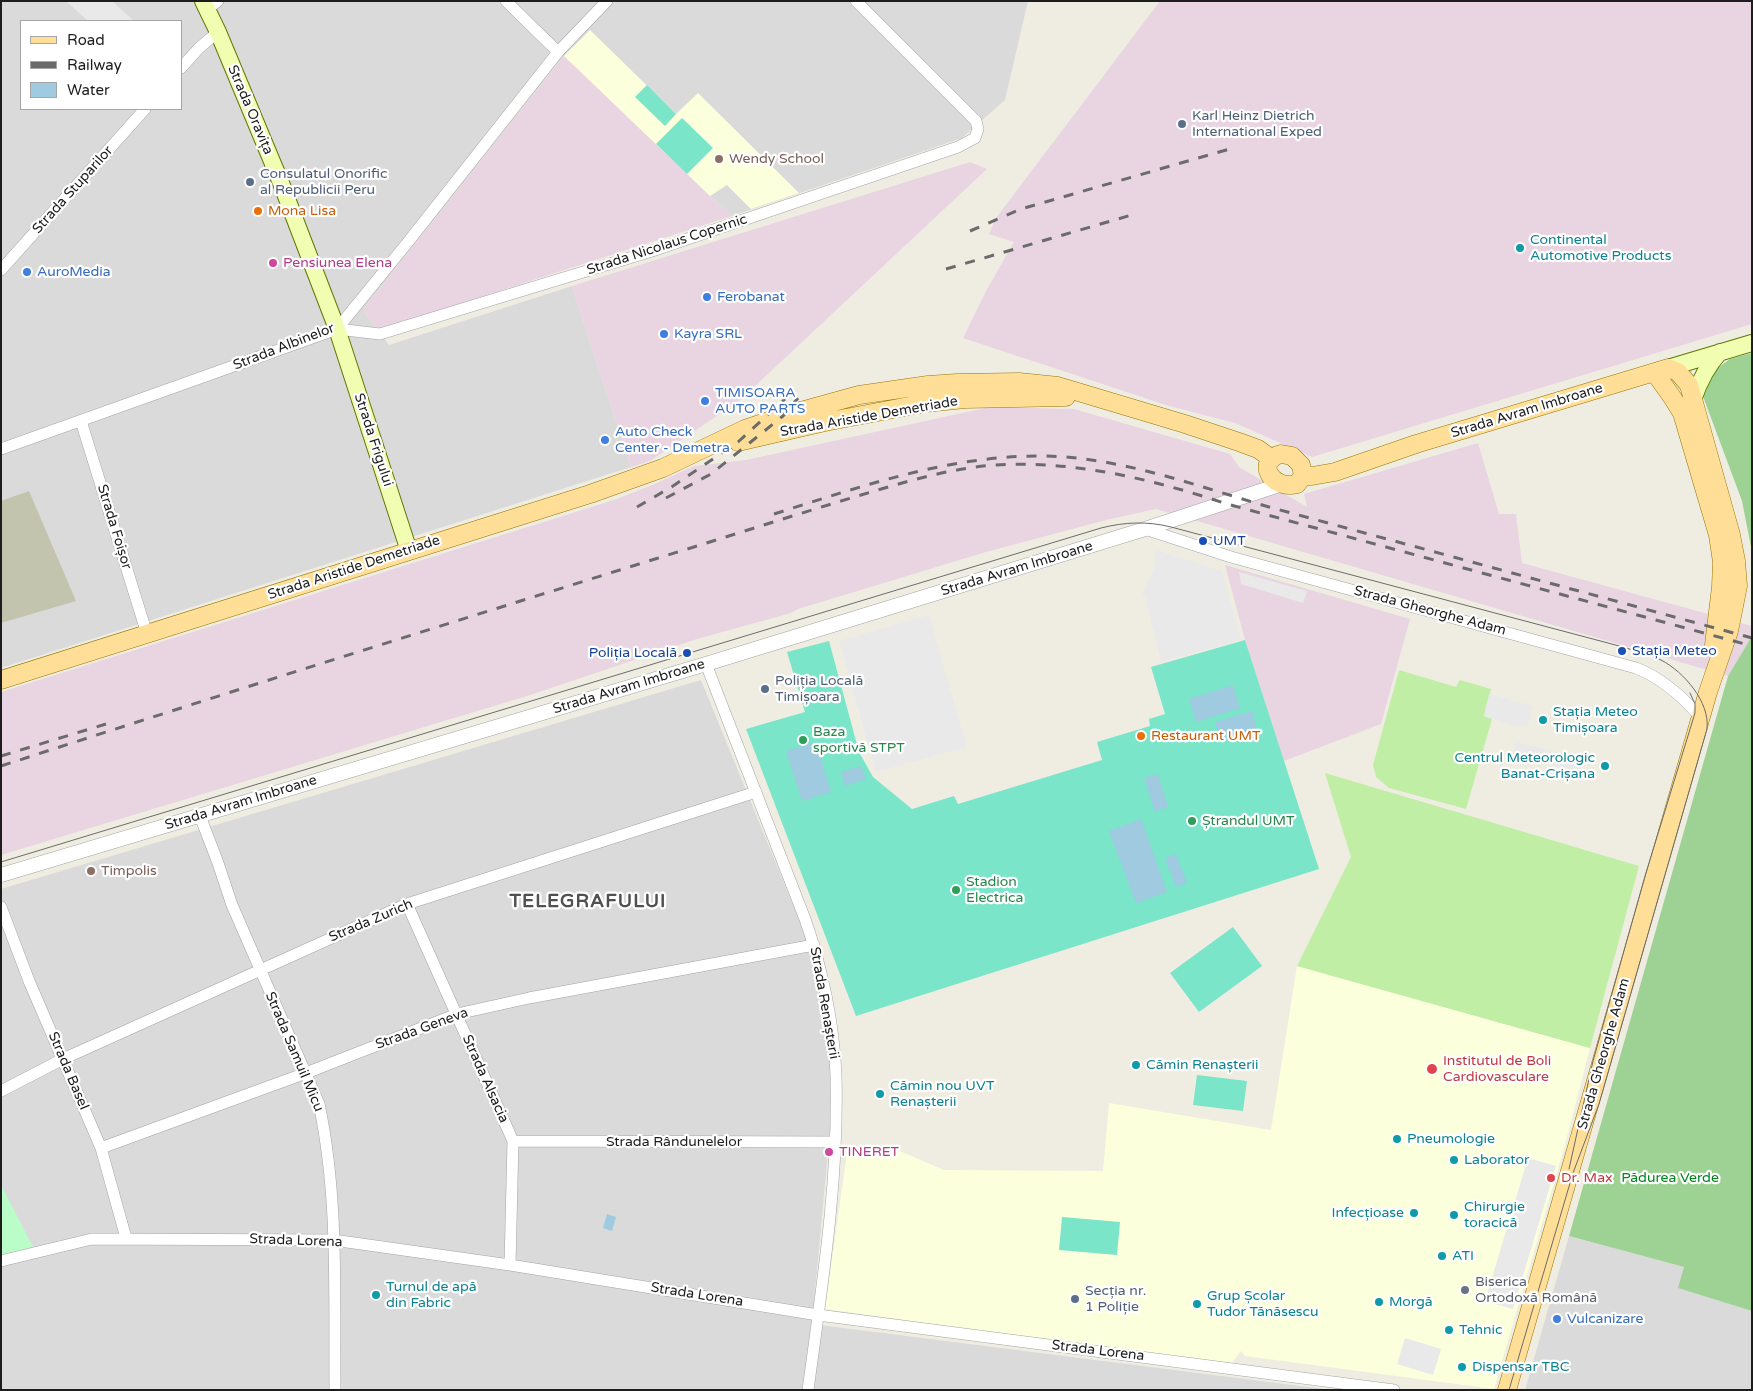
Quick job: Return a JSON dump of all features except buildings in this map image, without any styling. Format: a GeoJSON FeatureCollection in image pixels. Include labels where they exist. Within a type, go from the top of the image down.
{"type":"FeatureCollection","features":[{"type":"Feature","properties":{"kind":"main road","name":"Strada Oravița"},"geometry":{"type":"LineString","coordinates":[[209,4],[218,32],[338,329]]}},
{"type":"Feature","properties":{"kind":"main road","name":"Strada Frigului"},"geometry":{"type":"LineString","coordinates":[[338,329],[409,551]]}},
{"type":"Feature","properties":{"kind":"main road","name":"Strada Avram Imbroane"},"geometry":{"type":"LineString","coordinates":[[1303,476],[1335,472],[1416,444],[1752,343]]}},
{"type":"Feature","properties":{"kind":"main road"},"geometry":{"type":"LineString","coordinates":[[1693,400],[1698,384],[1720,352]]}},
{"type":"Feature","properties":{"kind":"main road","name":"Strada Gheorghe Adam"},"geometry":{"type":"LineString","coordinates":[[1506,1390],[1708,692],[1728,631],[1738,586],[1731,535],[1689,385],[1678,372],[1661,371],[1672,397],[1682,413],[1718,535],[1722,562],[1721,587],[1708,692]]}},
{"type":"Feature","properties":{"kind":"main road","name":"Strada Aristide Demetriade"},"geometry":{"type":"LineString","coordinates":[[1,680],[635,479],[704,450],[825,422],[925,404],[990,398],[1095,398],[1258,449],[1274,472]]}},
{"type":"Feature","properties":{"kind":"main road"},"geometry":{"type":"LineString","coordinates":[[1281,454],[1292,456],[1302,465],[1303,476],[1296,484],[1288,486],[1274,472],[1281,454]]}},
{"type":"Feature","properties":{"kind":"street"},"geometry":{"type":"LineString","coordinates":[[506,1],[558,52]]}},
{"type":"Feature","properties":{"kind":"street","name":"Strada Albinelor"},"geometry":{"type":"LineString","coordinates":[[1,449],[338,329],[558,52],[607,1]]}},
{"type":"Feature","properties":{"kind":"street","name":"Strada Nicolaus Copernic"},"geometry":{"type":"LineString","coordinates":[[338,329],[380,334],[652,251],[958,147],[975,138],[978,129],[976,121],[856,1]]}},
{"type":"Feature","properties":{"kind":"street"},"geometry":{"type":"LineString","coordinates":[[182,67],[199,48],[218,32]]}},
{"type":"Feature","properties":{"kind":"street","name":"Strada Stuparilor"},"geometry":{"type":"LineString","coordinates":[[1,270],[144,110]]}},
{"type":"Feature","properties":{"kind":"street","name":"Strada Foișor"},"geometry":{"type":"LineString","coordinates":[[81,421],[147,634]]}},
{"type":"Feature","properties":{"kind":"street","name":"Strada Avram Imbroane"},"geometry":{"type":"LineString","coordinates":[[1,875],[706,664],[1227,504],[1255,493],[1274,472]]}},
{"type":"Feature","properties":{"kind":"street","name":"Strada Gheorghe Adam"},"geometry":{"type":"LineString","coordinates":[[1145,529],[1231,557],[1636,668],[1659,679],[1701,718]]}},
{"type":"Feature","properties":{"kind":"street","name":"Strada Renașterii"},"geometry":{"type":"LineString","coordinates":[[706,664],[814,945],[830,1020],[836,1074],[835,1142],[829,1227],[808,1390]]}},
{"type":"Feature","properties":{"kind":"street","name":"Strada Zurich"},"geometry":{"type":"LineString","coordinates":[[1,1091],[63,1059],[407,904],[756,792]]}},
{"type":"Feature","properties":{"kind":"street","name":"Strada Samuil Micu"},"geometry":{"type":"LineString","coordinates":[[200,816],[232,905],[319,1104],[326,1133],[331,1176],[336,1390]]}},
{"type":"Feature","properties":{"kind":"street","name":"Strada Alsacia"},"geometry":{"type":"LineString","coordinates":[[407,904],[513,1142],[510,1265]]}},
{"type":"Feature","properties":{"kind":"street","name":"Strada Basel"},"geometry":{"type":"LineString","coordinates":[[1,907],[29,981],[101,1148],[126,1238]]}},
{"type":"Feature","properties":{"kind":"street","name":"Strada Geneva"},"geometry":{"type":"LineString","coordinates":[[101,1148],[306,1073],[457,1014],[529,998],[814,945]]}},
{"type":"Feature","properties":{"kind":"street","name":"Strada Rândunelelor"},"geometry":{"type":"LineString","coordinates":[[513,1142],[835,1142]]}},
{"type":"Feature","properties":{"kind":"street","name":"Strada Lorena"},"geometry":{"type":"LineString","coordinates":[[1,1261],[92,1239],[333,1240],[510,1265],[818,1315],[1394,1390]]}},
{"type":"Feature","properties":{"kind":"shaded area"},"geometry":{"type":"Polygon","coordinates":[[[1,1],[1028,1],[1005,100],[962,138],[732,216],[564,56],[363,310],[389,345],[572,286],[631,467],[1,668],[1,1]]]}},
{"type":"Feature","properties":{"kind":"shaded area"},"geometry":{"type":"Polygon","coordinates":[[[66,1],[112,1],[133,20],[87,20],[66,1]]]}},
{"type":"Feature","properties":{"kind":"shaded area"},"geometry":{"type":"Polygon","coordinates":[[[1160,1],[1752,1],[1752,324],[1312,457],[1235,423],[1169,406],[963,338],[986,291],[1014,242],[989,234],[996,218],[1160,1]]]}},
{"type":"Feature","properties":{"kind":"shaded area","name":"Wendy School"},"geometry":{"type":"Polygon","coordinates":[[[590,30],[676,114],[698,93],[799,193],[751,209],[727,185],[710,196],[564,56],[590,30]]]}},
{"type":"Feature","properties":{"kind":"shaded area"},"geometry":{"type":"Polygon","coordinates":[[[564,56],[732,216],[378,330],[363,310],[564,56]]]}},
{"type":"Feature","properties":{"kind":"shaded area"},"geometry":{"type":"Polygon","coordinates":[[[970,162],[987,169],[739,401],[650,461],[631,467],[572,286],[970,162]]]}},
{"type":"Feature","properties":{"kind":"shaded area"},"geometry":{"type":"Polygon","coordinates":[[[990,407],[1074,409],[1230,454],[1239,467],[1307,507],[1304,494],[1478,443],[1499,514],[1516,514],[1522,563],[1752,626],[1752,636],[1728,676],[1156,509],[1106,520],[986,552],[798,609],[791,613],[697,639],[527,696],[1,855],[1,692],[617,499],[694,466],[746,460],[990,407]]]}},
{"type":"Feature","properties":{"kind":"shaded area"},"geometry":{"type":"Polygon","coordinates":[[[29,491],[76,601],[1,623],[1,501],[29,491]]]}},
{"type":"Feature","properties":{"kind":"shaded area"},"geometry":{"type":"Polygon","coordinates":[[[1156,550],[1222,571],[1241,640],[1161,662],[1145,597],[1142,593],[1154,568],[1156,550]]]}},
{"type":"Feature","properties":{"kind":"shaded area"},"geometry":{"type":"Polygon","coordinates":[[[1225,565],[1410,619],[1381,724],[1284,761],[1245,640],[1225,565]]]}},
{"type":"Feature","properties":{"kind":"shaded area"},"geometry":{"type":"Polygon","coordinates":[[[1239,572],[1307,591],[1303,603],[1241,584],[1239,572]]]}},
{"type":"Feature","properties":{"kind":"shaded area"},"geometry":{"type":"Polygon","coordinates":[[[929,615],[967,747],[876,772],[839,641],[929,615]]]}},
{"type":"Feature","properties":{"kind":"shaded area"},"geometry":{"type":"Polygon","coordinates":[[[701,680],[811,949],[830,1053],[830,1130],[812,1324],[1332,1390],[1,1390],[1,889],[701,680]]]}},
{"type":"Feature","properties":{"kind":"shaded area"},"geometry":{"type":"Polygon","coordinates":[[[1489,694],[1533,706],[1528,726],[1512,725],[1484,716],[1489,694]]]}},
{"type":"Feature","properties":{"kind":"shaded area"},"geometry":{"type":"Polygon","coordinates":[[[1516,742],[1584,759],[1580,772],[1513,755],[1516,742]]]}},
{"type":"Feature","properties":{"kind":"shaded area"},"geometry":{"type":"Polygon","coordinates":[[[1297,966],[1590,1048],[1565,1145],[1494,1389],[1245,1356],[1241,1351],[1230,1365],[825,1309],[848,1146],[900,1151],[944,1170],[1103,1171],[1109,1103],[1271,1130],[1297,966]]]}},
{"type":"Feature","properties":{"kind":"shaded area"},"geometry":{"type":"Polygon","coordinates":[[[1528,1158],[1556,1166],[1513,1309],[1485,1301],[1528,1158]]]}},
{"type":"Feature","properties":{"kind":"shaded area"},"geometry":{"type":"Polygon","coordinates":[[[1569,1236],[1684,1267],[1679,1288],[1752,1311],[1752,1390],[1525,1390],[1569,1236]]]}},
{"type":"Feature","properties":{"kind":"shaded area"},"geometry":{"type":"Polygon","coordinates":[[[1405,1338],[1441,1349],[1433,1375],[1397,1364],[1405,1338]]]}},
{"type":"Feature","properties":{"kind":"green space"},"geometry":{"type":"Polygon","coordinates":[[[647,85],[676,114],[665,126],[635,97],[647,85]]]}},
{"type":"Feature","properties":{"kind":"green space"},"geometry":{"type":"Polygon","coordinates":[[[682,118],[713,148],[687,174],[656,144],[682,118]]]}},
{"type":"Feature","properties":{"kind":"green space"},"geometry":{"type":"Polygon","coordinates":[[[1752,353],[1752,552],[1742,501],[1701,391],[1707,376],[1730,359],[1752,353]]]}},
{"type":"Feature","properties":{"kind":"green space","name":"Pădurea Verde"},"geometry":{"type":"Polygon","coordinates":[[[1752,636],[1752,1311],[1678,1288],[1684,1267],[1569,1236],[1728,676],[1752,636]]]}},
{"type":"Feature","properties":{"kind":"green space"},"geometry":{"type":"Polygon","coordinates":[[[1245,640],[1319,869],[856,1016],[746,729],[805,712],[787,652],[829,641],[859,752],[873,777],[912,809],[954,796],[958,804],[1102,760],[1097,742],[1150,726],[1149,719],[1165,714],[1151,667],[1245,640]]]}},
{"type":"Feature","properties":{"kind":"green space"},"geometry":{"type":"Polygon","coordinates":[[[1399,670],[1456,687],[1460,680],[1491,689],[1484,716],[1492,719],[1466,809],[1389,788],[1376,777],[1373,765],[1399,670]]]}},
{"type":"Feature","properties":{"kind":"green space"},"geometry":{"type":"Polygon","coordinates":[[[1325,773],[1639,866],[1590,1048],[1297,966],[1351,857],[1325,773]]]}},
{"type":"Feature","properties":{"kind":"green space"},"geometry":{"type":"Polygon","coordinates":[[[1233,927],[1262,966],[1199,1012],[1170,973],[1233,927]]]}},
{"type":"Feature","properties":{"kind":"green space"},"geometry":{"type":"Polygon","coordinates":[[[1197,1075],[1247,1081],[1243,1111],[1193,1105],[1197,1075]]]}},
{"type":"Feature","properties":{"kind":"green space"},"geometry":{"type":"Polygon","coordinates":[[[1,1185],[33,1247],[1,1255],[1,1185]]]}},
{"type":"Feature","properties":{"kind":"green space"},"geometry":{"type":"Polygon","coordinates":[[[1062,1217],[1120,1222],[1117,1255],[1059,1250],[1062,1217]]]}},
{"type":"Feature","properties":{"kind":"water"},"geometry":{"type":"Polygon","coordinates":[[[1233,685],[1240,708],[1196,722],[1189,699],[1233,685]]]}},
{"type":"Feature","properties":{"kind":"water"},"geometry":{"type":"Polygon","coordinates":[[[1252,711],[1257,730],[1221,741],[1215,722],[1252,711]]]}},
{"type":"Feature","properties":{"kind":"water"},"geometry":{"type":"Polygon","coordinates":[[[816,742],[831,792],[802,801],[786,751],[816,742]]]}},
{"type":"Feature","properties":{"kind":"water"},"geometry":{"type":"Polygon","coordinates":[[[861,766],[866,779],[845,786],[841,772],[861,766]]]}},
{"type":"Feature","properties":{"kind":"water"},"geometry":{"type":"Polygon","coordinates":[[[1158,774],[1168,807],[1155,812],[1144,778],[1158,774]]]}},
{"type":"Feature","properties":{"kind":"water"},"geometry":{"type":"Polygon","coordinates":[[[1141,819],[1167,892],[1136,903],[1109,831],[1141,819]]]}},
{"type":"Feature","properties":{"kind":"water"},"geometry":{"type":"Polygon","coordinates":[[[1176,854],[1187,883],[1176,887],[1165,858],[1176,854]]]}},
{"type":"Feature","properties":{"kind":"water"},"geometry":{"type":"Polygon","coordinates":[[[607,1214],[616,1217],[612,1231],[603,1228],[607,1214]]]}},
{"type":"Feature","properties":{"kind":"tram line"},"geometry":{"type":"LineString","coordinates":[[1,862],[1119,524],[1145,523],[1171,527],[1647,654],[1670,665],[1694,689],[1704,709],[1707,729],[1599,1104],[1573,1173],[1509,1390]]}},
{"type":"Feature","properties":{"kind":"tram line"},"geometry":{"type":"LineString","coordinates":[[1569,1169],[1593,1061],[1645,876],[1695,713],[1695,704],[1690,693]]}},
{"type":"Feature","properties":{"kind":"railway"},"geometry":{"type":"LineString","coordinates":[[970,231],[1021,209],[1233,148]]}},
{"type":"Feature","properties":{"kind":"railway"},"geometry":{"type":"LineString","coordinates":[[946,269],[1135,214]]}},
{"type":"Feature","properties":{"kind":"railway"},"geometry":{"type":"LineString","coordinates":[[666,498],[711,474],[783,416],[798,398]]}},
{"type":"Feature","properties":{"kind":"railway"},"geometry":{"type":"LineString","coordinates":[[637,507],[673,486],[738,442],[785,399]]}},
{"type":"Feature","properties":{"kind":"railway"},"geometry":{"type":"LineString","coordinates":[[774,514],[907,474],[975,461],[1009,457],[1044,456],[1101,461],[1158,474],[1269,507],[1752,638]]}},
{"type":"Feature","properties":{"kind":"railway"},"geometry":{"type":"LineString","coordinates":[[1,766],[328,661],[851,498],[904,482],[958,470],[994,465],[1053,465],[1141,479],[1752,646]]}},
{"type":"Feature","properties":{"kind":"railway"},"geometry":{"type":"LineString","coordinates":[[1,756],[106,724]]}},
{"type":"Feature","properties":{"kind":"place","name":"Karl Heinz Dietrich International Exped"},"geometry":{"type":"Point","coordinates":[1182,124]}},
{"type":"Feature","properties":{"kind":"place","name":"Wendy School"},"geometry":{"type":"Point","coordinates":[719,159]}},
{"type":"Feature","properties":{"kind":"place","name":"Consulatul Onorific al Republicii Peru"},"geometry":{"type":"Point","coordinates":[250,182]}},
{"type":"Feature","properties":{"kind":"place","name":"Mona Lisa"},"geometry":{"type":"Point","coordinates":[258,211]}},
{"type":"Feature","properties":{"kind":"place","name":"Continental Automotive Products"},"geometry":{"type":"Point","coordinates":[1520,248]}},
{"type":"Feature","properties":{"kind":"place","name":"Pensiunea Elena"},"geometry":{"type":"Point","coordinates":[273,263]}},
{"type":"Feature","properties":{"kind":"place","name":"AuroMedia"},"geometry":{"type":"Point","coordinates":[27,272]}},
{"type":"Feature","properties":{"kind":"place","name":"Ferobanat"},"geometry":{"type":"Point","coordinates":[707,297]}},
{"type":"Feature","properties":{"kind":"place","name":"Kayra SRL"},"geometry":{"type":"Point","coordinates":[664,334]}},
{"type":"Feature","properties":{"kind":"place","name":"TIMISOARA AUTO PARTS"},"geometry":{"type":"Point","coordinates":[705,401]}},
{"type":"Feature","properties":{"kind":"place","name":"Auto Check Center - Demetra"},"geometry":{"type":"Point","coordinates":[605,440]}},
{"type":"Feature","properties":{"kind":"place","name":"UMT"},"geometry":{"type":"Point","coordinates":[1203,541]}},
{"type":"Feature","properties":{"kind":"place","name":"Stația Meteo"},"geometry":{"type":"Point","coordinates":[1622,651]}},
{"type":"Feature","properties":{"kind":"place","name":"Poliția Locală"},"geometry":{"type":"Point","coordinates":[687,653]}},
{"type":"Feature","properties":{"kind":"place","name":"Poliția Locală Timișoara"},"geometry":{"type":"Point","coordinates":[765,689]}},
{"type":"Feature","properties":{"kind":"place","name":"Stația Meteo Timișoara"},"geometry":{"type":"Point","coordinates":[1543,720]}},
{"type":"Feature","properties":{"kind":"place","name":"Restaurant UMT"},"geometry":{"type":"Point","coordinates":[1141,736]}},
{"type":"Feature","properties":{"kind":"place","name":"Baza sportivă STPT"},"geometry":{"type":"Point","coordinates":[803,740]}},
{"type":"Feature","properties":{"kind":"place","name":"Centrul Meteorologic Banat-Crișana"},"geometry":{"type":"Point","coordinates":[1605,766]}},
{"type":"Feature","properties":{"kind":"place","name":"Ștrandul UMT"},"geometry":{"type":"Point","coordinates":[1192,821]}},
{"type":"Feature","properties":{"kind":"place","name":"Timpolis"},"geometry":{"type":"Point","coordinates":[91,871]}},
{"type":"Feature","properties":{"kind":"place","name":"Stadion Electrica"},"geometry":{"type":"Point","coordinates":[956,890]}},
{"type":"Feature","properties":{"kind":"place","name":"Cămin Renașterii"},"geometry":{"type":"Point","coordinates":[1136,1065]}},
{"type":"Feature","properties":{"kind":"place","name":"Institutul de Boli Cardiovasculare"},"geometry":{"type":"Point","coordinates":[1432,1069]}},
{"type":"Feature","properties":{"kind":"place","name":"Cămin nou UVT Renașterii"},"geometry":{"type":"Point","coordinates":[880,1094]}},
{"type":"Feature","properties":{"kind":"place","name":"Pneumologie"},"geometry":{"type":"Point","coordinates":[1397,1139]}},
{"type":"Feature","properties":{"kind":"place","name":"TINERET"},"geometry":{"type":"Point","coordinates":[829,1152]}},
{"type":"Feature","properties":{"kind":"place","name":"Laborator"},"geometry":{"type":"Point","coordinates":[1454,1160]}},
{"type":"Feature","properties":{"kind":"place","name":"Dr. Max"},"geometry":{"type":"Point","coordinates":[1551,1178]}},
{"type":"Feature","properties":{"kind":"place","name":"Infecțioase"},"geometry":{"type":"Point","coordinates":[1414,1213]}},
{"type":"Feature","properties":{"kind":"place","name":"Chirurgie toracică"},"geometry":{"type":"Point","coordinates":[1454,1215]}},
{"type":"Feature","properties":{"kind":"place","name":"ATI"},"geometry":{"type":"Point","coordinates":[1442,1256]}},
{"type":"Feature","properties":{"kind":"place","name":"Biserica Ortodoxă Română"},"geometry":{"type":"Point","coordinates":[1465,1290]}},
{"type":"Feature","properties":{"kind":"place","name":"Turnul de apă din Fabric"},"geometry":{"type":"Point","coordinates":[376,1295]}},
{"type":"Feature","properties":{"kind":"place","name":"Secția nr. 1 Poliție"},"geometry":{"type":"Point","coordinates":[1075,1299]}},
{"type":"Feature","properties":{"kind":"place","name":"Morgă"},"geometry":{"type":"Point","coordinates":[1379,1302]}},
{"type":"Feature","properties":{"kind":"place","name":"Grup Școlar Tudor Tănăsescu"},"geometry":{"type":"Point","coordinates":[1197,1304]}},
{"type":"Feature","properties":{"kind":"place","name":"Vulcanizare"},"geometry":{"type":"Point","coordinates":[1557,1319]}},
{"type":"Feature","properties":{"kind":"place","name":"Tehnic"},"geometry":{"type":"Point","coordinates":[1449,1330]}},
{"type":"Feature","properties":{"kind":"place","name":"Dispensar TBC"},"geometry":{"type":"Point","coordinates":[1462,1367]}},
{"type":"Feature","properties":{"kind":"district","name":"TELEGRAFULUI"},"geometry":{"type":"Point","coordinates":[588,902]}}]}
